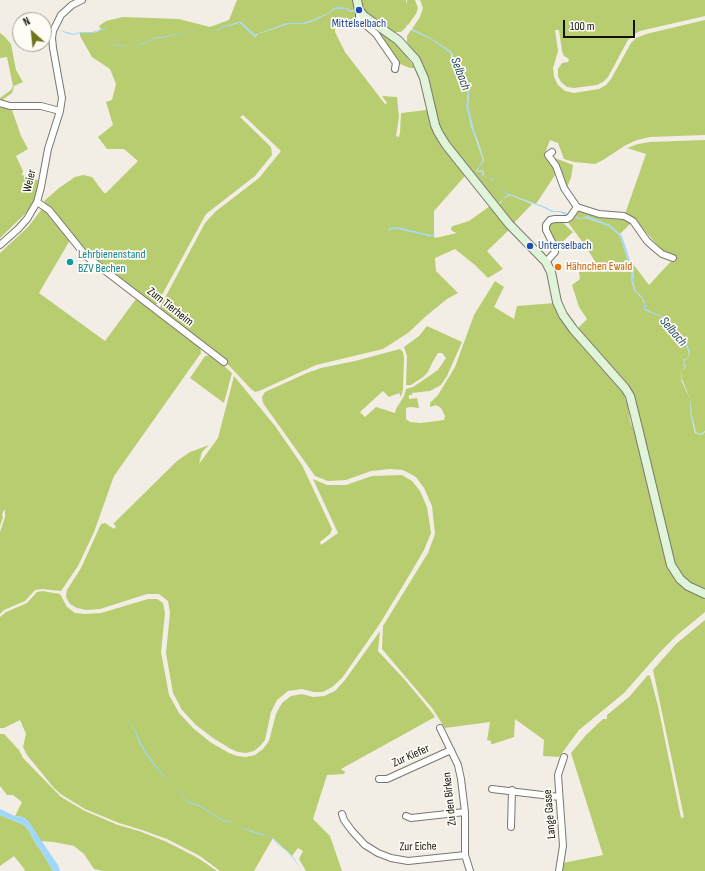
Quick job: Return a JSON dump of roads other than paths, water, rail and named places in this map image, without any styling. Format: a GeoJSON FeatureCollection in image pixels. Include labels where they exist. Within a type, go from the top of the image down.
{"type":"FeatureCollection","features":[{"type":"Feature","properties":{"kind":"street","name":"Weier"},"geometry":{"type":"LineString","coordinates":[[0,245],[27,219],[37,202],[48,149],[60,111],[62,92],[53,48],[53,31],[61,15],[72,5],[82,0]]}},
{"type":"Feature","properties":{"kind":"street"},"geometry":{"type":"LineString","coordinates":[[357,0],[359,19],[376,34],[396,63],[395,68]]}},
{"type":"Feature","properties":{"kind":"street"},"geometry":{"type":"LineString","coordinates":[[359,10],[364,16],[398,40],[409,51],[422,72],[435,125],[446,145],[509,224],[546,262],[551,272],[557,302],[563,315],[573,329],[619,380],[630,396],[671,565],[680,579],[688,586],[705,594]]}},
{"type":"Feature","properties":{"kind":"street"},"geometry":{"type":"LineString","coordinates":[[0,103],[10,106],[41,106],[60,111]]}},
{"type":"Feature","properties":{"kind":"street"},"geometry":{"type":"LineString","coordinates":[[552,152],[548,155],[556,166],[564,188],[577,207],[599,214],[624,216],[633,221],[656,249],[662,254],[673,258]]}},
{"type":"Feature","properties":{"kind":"street","name":"Zum Tierheim"},"geometry":{"type":"LineString","coordinates":[[37,202],[49,210],[86,256],[224,362]]}},
{"type":"Feature","properties":{"kind":"street"},"geometry":{"type":"LineString","coordinates":[[546,262],[555,252],[555,248],[546,230],[546,225],[550,220],[567,219],[577,207]]}},
{"type":"Feature","properties":{"kind":"street","name":"Zu den Birken"},"geometry":{"type":"LineString","coordinates":[[440,728],[458,765],[461,779],[465,812],[465,855],[470,871]]}},
{"type":"Feature","properties":{"kind":"street","name":"Zur Kiefer"},"geometry":{"type":"LineString","coordinates":[[380,779],[387,779],[451,750]]}},
{"type":"Feature","properties":{"kind":"street","name":"Lange Gasse"},"geometry":{"type":"LineString","coordinates":[[559,871],[563,846],[558,775],[564,756]]}},
{"type":"Feature","properties":{"kind":"street"},"geometry":{"type":"LineString","coordinates":[[492,789],[512,790],[559,797]]}},
{"type":"Feature","properties":{"kind":"street"},"geometry":{"type":"LineString","coordinates":[[511,827],[512,790]]}},
{"type":"Feature","properties":{"kind":"street"},"geometry":{"type":"LineString","coordinates":[[406,816],[411,818],[465,812]]}},
{"type":"Feature","properties":{"kind":"street","name":"Zur Eiche"},"geometry":{"type":"LineString","coordinates":[[342,814],[344,820],[352,831],[365,845],[378,853],[391,858],[408,861],[465,855]]}},
{"type":"Feature","properties":{"kind":"water"},"geometry":{"type":"Polygon","coordinates":[[[337,7],[348,8],[350,11],[355,11],[350,12],[347,9],[334,9],[330,13],[311,22],[303,24],[288,24],[258,34],[255,37],[240,23],[221,28],[220,30],[206,31],[220,29],[221,27],[241,22],[255,35],[287,23],[303,23],[310,21],[329,13],[334,8],[337,7]]]}},
{"type":"Feature","properties":{"kind":"water"},"geometry":{"type":"Polygon","coordinates":[[[106,28],[107,38],[110,43],[107,39],[106,29],[92,33],[80,33],[74,35],[59,30],[74,34],[80,32],[92,32],[106,28]]]}},
{"type":"Feature","properties":{"kind":"water"},"geometry":{"type":"Polygon","coordinates":[[[199,29],[162,38],[157,38],[144,44],[130,47],[157,37],[199,29]]]}},
{"type":"Feature","properties":{"kind":"water"},"geometry":{"type":"Polygon","coordinates":[[[412,29],[431,38],[452,52],[454,61],[463,77],[469,93],[468,106],[474,131],[484,161],[477,170],[483,170],[484,176],[489,179],[482,175],[483,171],[479,172],[476,171],[483,160],[466,106],[468,93],[462,77],[453,62],[451,53],[431,39],[411,30],[412,29]]]}},
{"type":"Feature","properties":{"kind":"water"},"geometry":{"type":"Polygon","coordinates":[[[492,182],[509,194],[553,211],[560,211],[570,214],[565,215],[560,212],[552,212],[510,195],[503,199],[508,194],[492,182]]]}},
{"type":"Feature","properties":{"kind":"water","name":"Selbach"},"geometry":{"type":"Polygon","coordinates":[[[586,216],[610,225],[622,236],[634,273],[633,280],[635,290],[642,297],[645,303],[645,309],[663,317],[666,324],[687,345],[690,353],[688,358],[689,353],[686,345],[665,324],[662,317],[644,309],[642,298],[634,290],[631,280],[632,274],[620,236],[609,226],[586,218],[582,219],[586,216]]]}},
{"type":"Feature","properties":{"kind":"water"},"geometry":{"type":"Polygon","coordinates":[[[688,358],[684,361],[686,367],[682,370],[685,367],[683,360],[688,358]]]}},
{"type":"Feature","properties":{"kind":"water"},"geometry":{"type":"Polygon","coordinates":[[[682,370],[682,380],[690,399],[681,379],[682,370]]]}},
{"type":"Feature","properties":{"kind":"water"},"geometry":{"type":"Polygon","coordinates":[[[690,399],[696,432],[701,434],[705,431],[701,435],[696,433],[691,417],[690,399]]]}},
{"type":"Feature","properties":{"kind":"water"},"geometry":{"type":"Polygon","coordinates":[[[125,714],[136,731],[147,754],[163,775],[171,782],[162,775],[146,755],[125,714]]]}},
{"type":"Feature","properties":{"kind":"water"},"geometry":{"type":"Polygon","coordinates":[[[171,782],[187,801],[199,805],[223,820],[230,821],[234,825],[230,822],[223,821],[199,806],[187,802],[171,782]]]}},
{"type":"Feature","properties":{"kind":"water"},"geometry":{"type":"Polygon","coordinates":[[[0,809],[15,816],[23,817],[28,821],[58,865],[60,871],[53,871],[24,825],[0,815],[0,809]]]}},
{"type":"Feature","properties":{"kind":"water"},"geometry":{"type":"Polygon","coordinates":[[[234,825],[273,838],[279,845],[288,851],[296,862],[287,851],[278,845],[272,838],[234,825]]]}},
{"type":"Feature","properties":{"kind":"waterway"},"geometry":{"type":"LineString","coordinates":[[389,230],[399,228],[430,236],[434,235]]}},
{"type":"Feature","properties":{"kind":"place","name":"Mittelselbach"},"geometry":{"type":"Point","coordinates":[359,10]}},
{"type":"Feature","properties":{"kind":"place","name":"Unterselbach"},"geometry":{"type":"Point","coordinates":[530,246]}},
{"type":"Feature","properties":{"kind":"place","name":"Lehrbienenstand BZV Bechen"},"geometry":{"type":"Point","coordinates":[70,262]}},
{"type":"Feature","properties":{"kind":"place","name":"Hähnchen Ewald"},"geometry":{"type":"Point","coordinates":[558,267]}}]}
